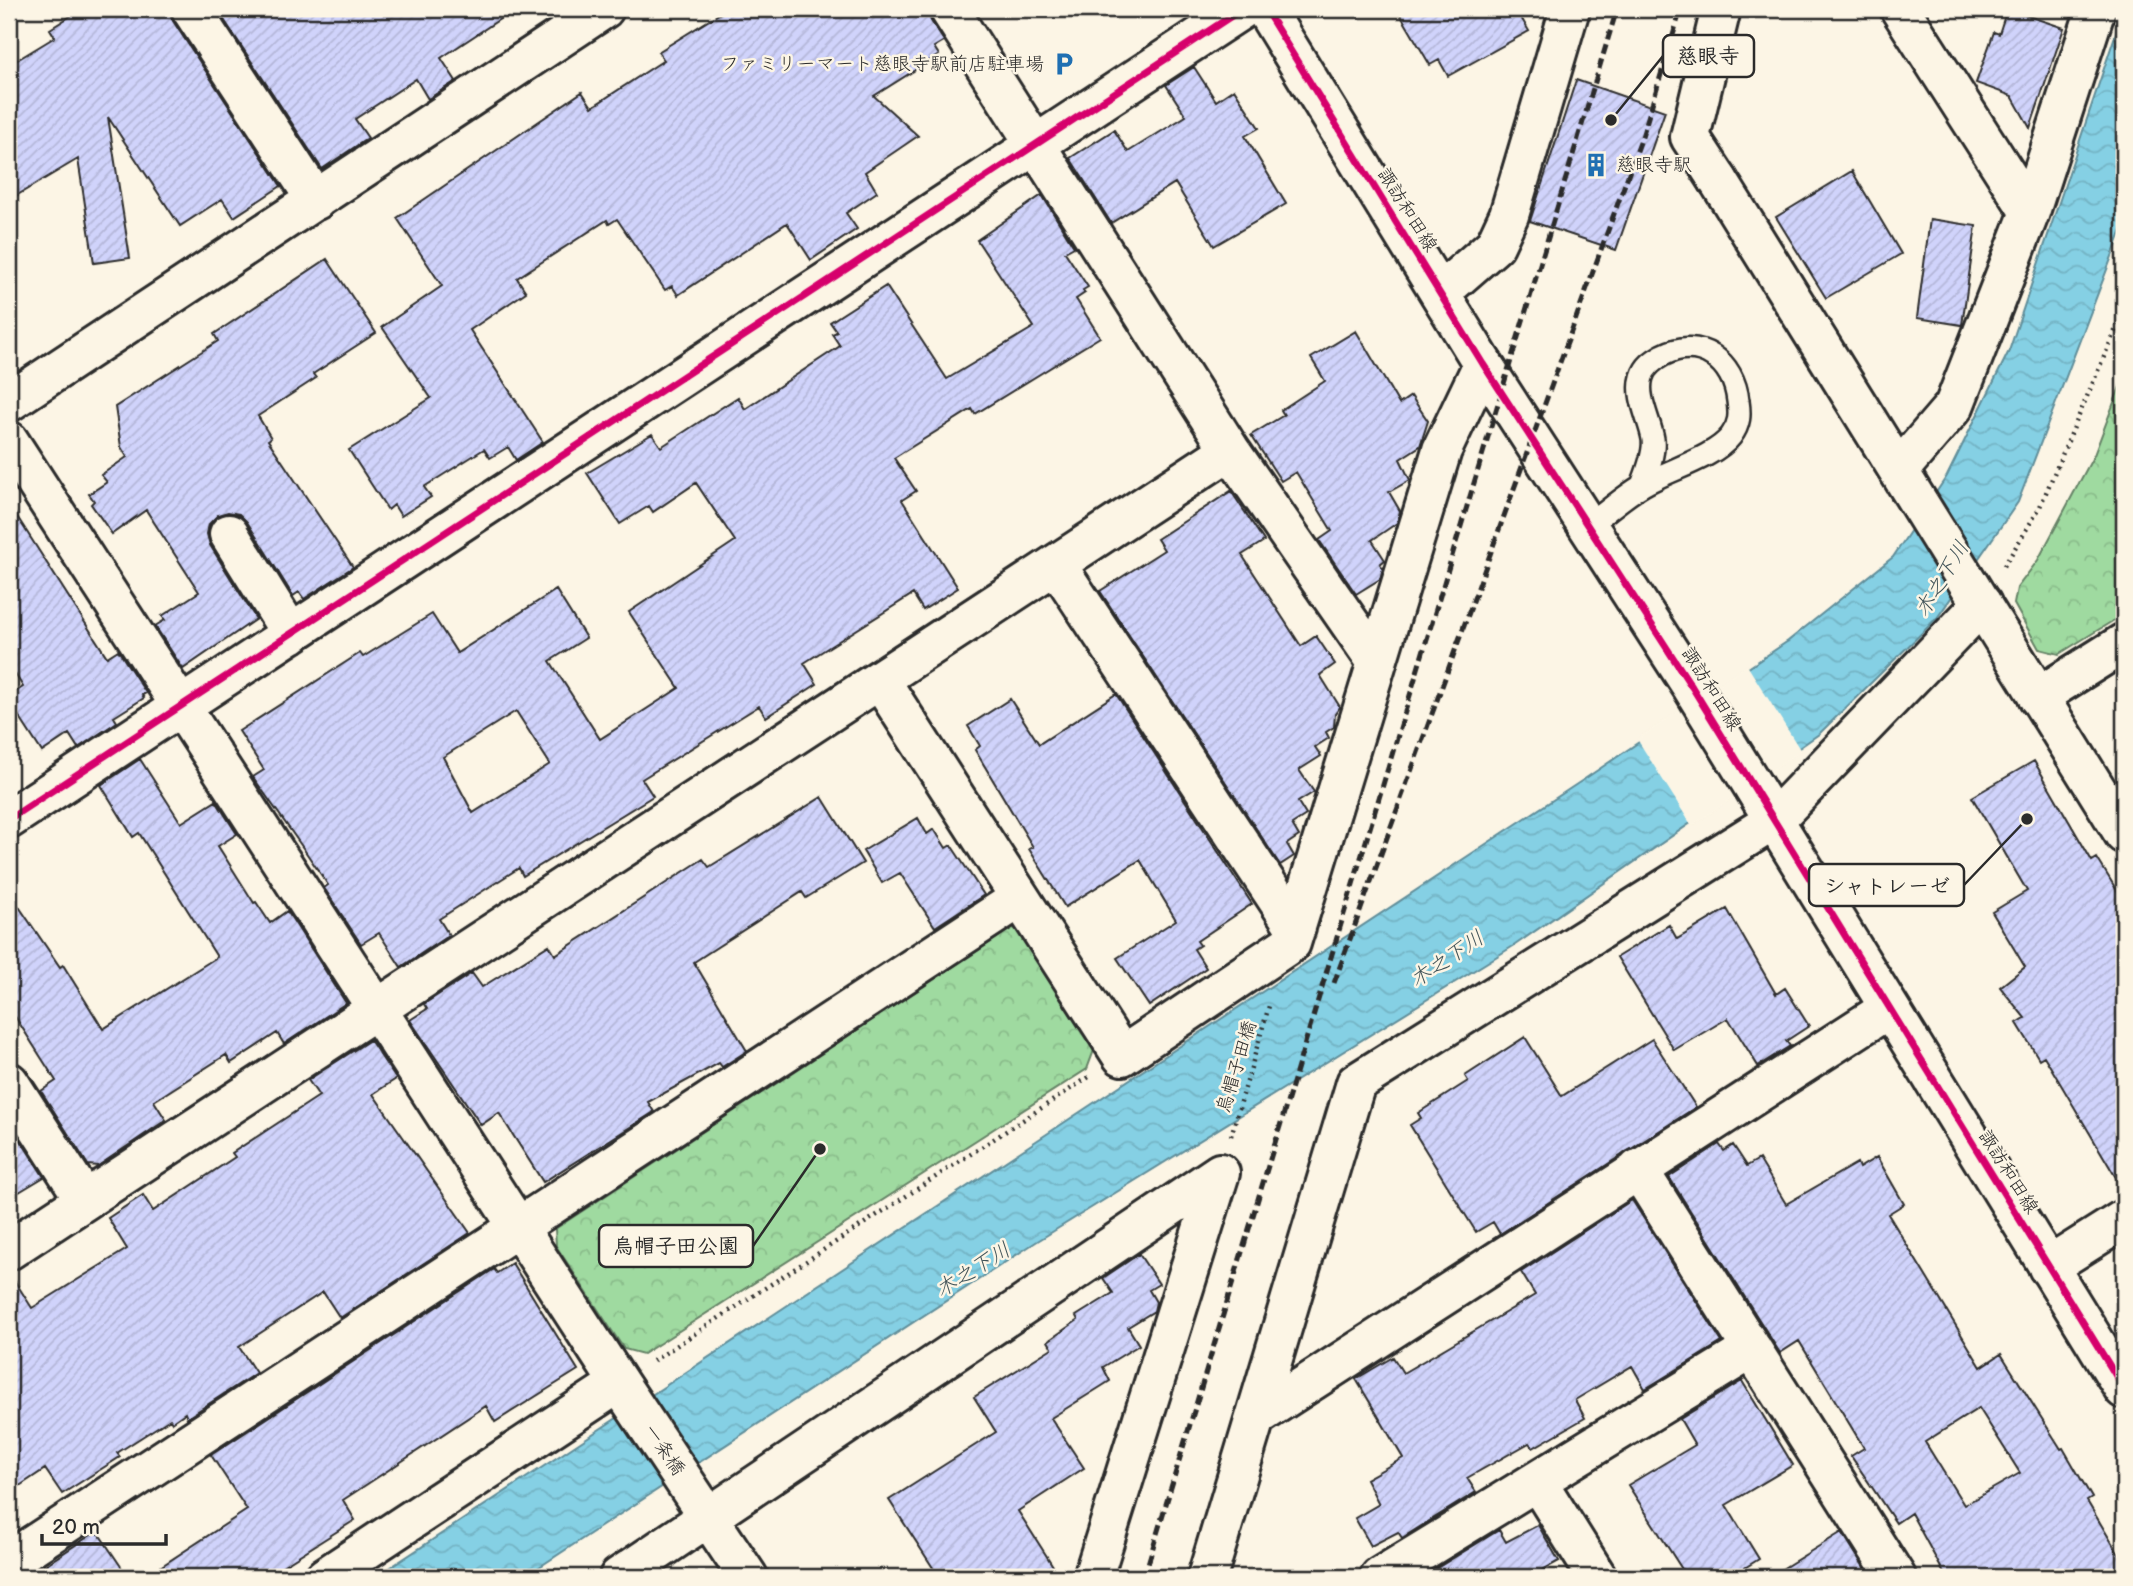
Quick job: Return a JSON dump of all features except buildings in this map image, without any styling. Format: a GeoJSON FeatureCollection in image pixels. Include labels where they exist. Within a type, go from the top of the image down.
{"type":"FeatureCollection","features":[{"type":"Feature","properties":{"kind":"street"},"geometry":{"type":"LineString","coordinates":[[191,9],[316,200]]}},
{"type":"Feature","properties":{"kind":"street"},"geometry":{"type":"LineString","coordinates":[[9,402],[604,9]]}},
{"type":"Feature","properties":{"kind":"street"},"geometry":{"type":"LineString","coordinates":[[949,9],[1230,450],[1376,661]]}},
{"type":"Feature","properties":{"kind":"street"},"geometry":{"type":"LineString","coordinates":[[9,819],[1242,9]]}},
{"type":"Feature","properties":{"kind":"street","name":"諏訪和田線"},"geometry":{"type":"LineString","coordinates":[[1265,9],[1483,363],[1692,687],[2124,1389]]}},
{"type":"Feature","properties":{"kind":"street"},"geometry":{"type":"LineString","coordinates":[[1440,293],[1495,244],[1509,215],[1570,9]]}},
{"type":"Feature","properties":{"kind":"street"},"geometry":{"type":"LineString","coordinates":[[1721,9],[1690,137],[2124,834]]}},
{"type":"Feature","properties":{"kind":"street"},"geometry":{"type":"LineString","coordinates":[[1900,9],[2030,212]]}},
{"type":"Feature","properties":{"kind":"street"},"geometry":{"type":"LineString","coordinates":[[1905,480],[1954,405],[2030,212],[2096,9]]}},
{"type":"Feature","properties":{"kind":"street"},"geometry":{"type":"LineString","coordinates":[[880,680],[1122,1056],[1291,943],[1442,450],[1483,363]]}},
{"type":"Feature","properties":{"kind":"street","name":"一条橋"},"geometry":{"type":"LineString","coordinates":[[9,441],[517,1227],[748,1577]]}},
{"type":"Feature","properties":{"kind":"street"},"geometry":{"type":"LineString","coordinates":[[9,1250],[1230,450]]}},
{"type":"Feature","properties":{"kind":"street"},"geometry":{"type":"LineString","coordinates":[[229,534],[291,634]]}},
{"type":"Feature","properties":{"kind":"street"},"geometry":{"type":"LineString","coordinates":[[1056,564],[1296,928]]}},
{"type":"Feature","properties":{"kind":"street"},"geometry":{"type":"LineString","coordinates":[[1207,1577],[1356,1083],[1766,810],[1976,594]]}},
{"type":"Feature","properties":{"kind":"street"},"geometry":{"type":"LineString","coordinates":[[2038,697],[2124,643]]}},
{"type":"Feature","properties":{"kind":"street"},"geometry":{"type":"LineString","coordinates":[[9,1561],[1020,898]]}},
{"type":"Feature","properties":{"kind":"street"},"geometry":{"type":"LineString","coordinates":[[1256,1417],[1888,1009]]}},
{"type":"Feature","properties":{"kind":"street"},"geometry":{"type":"LineString","coordinates":[[9,1082],[85,1200]]}},
{"type":"Feature","properties":{"kind":"street"},"geometry":{"type":"LineString","coordinates":[[1638,1169],[1896,1577]]}},
{"type":"Feature","properties":{"kind":"street"},"geometry":{"type":"LineString","coordinates":[[619,1577],[704,1510],[1220,1173]]}},
{"type":"Feature","properties":{"kind":"street"},"geometry":{"type":"LineString","coordinates":[[1093,1577],[1220,1173]]}},
{"type":"Feature","properties":{"kind":"street"},"geometry":{"type":"LineString","coordinates":[[2048,1267],[2124,1219]]}},
{"type":"Feature","properties":{"kind":"street"},"geometry":{"type":"LineString","coordinates":[[1380,1577],[1752,1349]]}},
{"type":"Feature","properties":{"kind":"street"},"geometry":{"type":"LineString","coordinates":[[325,1577],[624,1391]]}},
{"type":"Feature","properties":{"kind":"street"},"geometry":{"type":"LineString","coordinates":[[1537,1481],[1597,1577]]}},
{"type":"Feature","properties":{"kind":"lane"},"geometry":{"type":"LineString","coordinates":[[1588,526],[1642,485],[1705,454],[1731,437],[1740,420],[1738,395],[1727,371],[1712,354],[1694,347],[1673,350],[1651,361],[1642,377],[1642,399],[1654,442],[1642,485]]}},
{"type":"Feature","properties":{"kind":"path"},"geometry":{"type":"LineString","coordinates":[[1976,594],[2039,509],[2124,310]]}},
{"type":"Feature","properties":{"kind":"path"},"geometry":{"type":"LineString","coordinates":[[624,1391],[1122,1056]]}},
{"type":"Feature","properties":{"kind":"green space"},"geometry":{"type":"Polygon","coordinates":[[[2124,376],[2124,614],[2059,654],[2039,649],[2014,604],[2017,588],[2038,560],[2094,455],[2124,376]]]}},
{"type":"Feature","properties":{"kind":"green space"},"geometry":{"type":"Polygon","coordinates":[[[1012,928],[1028,931],[1097,1042],[1087,1069],[643,1354],[624,1349],[556,1246],[555,1229],[1012,928]]]}},
{"type":"Feature","properties":{"kind":"water","name":"木之下川"},"geometry":{"type":"Polygon","coordinates":[[[2124,9],[2124,225],[2018,502],[1937,618],[1819,734],[1515,945],[1036,1242],[524,1577],[376,1577],[1586,778],[1788,641],[1893,557],[1947,476],[2009,351],[2124,9]]]}},
{"type":"Feature","properties":{"kind":"pier"},"geometry":{"type":"Polygon","coordinates":[[[1747,665],[1801,751],[1692,826],[1637,739],[1747,665]]]}},
{"type":"Feature","properties":{"kind":"railway"},"geometry":{"type":"LineString","coordinates":[[1144,1577],[1617,9]]}},
{"type":"Feature","properties":{"kind":"railway"},"geometry":{"type":"LineString","coordinates":[[1334,983],[1642,137],[1681,9]]}},
{"type":"Feature","properties":{"kind":"cycle path"},"geometry":{"type":"LineString","coordinates":[[9,819],[1242,9]]}},
{"type":"Feature","properties":{"kind":"cycle path"},"geometry":{"type":"LineString","coordinates":[[1265,9],[1483,364],[1692,687],[2124,1389]]}},
{"type":"Feature","properties":{"kind":"place","name":"ファミリーマート慈眼寺駅前店駐車場"},"geometry":{"type":"Point","coordinates":[1064,64]}},
{"type":"Feature","properties":{"kind":"place","name":"慈眼寺"},"geometry":{"type":"Point","coordinates":[1611,120]}},
{"type":"Feature","properties":{"kind":"place","name":"慈眼寺駅"},"geometry":{"type":"Point","coordinates":[1596,165]}},
{"type":"Feature","properties":{"kind":"place","name":"シャトレーゼ"},"geometry":{"type":"Point","coordinates":[2027,819]}},
{"type":"Feature","properties":{"kind":"place","name":"烏帽子田公園"},"geometry":{"type":"Point","coordinates":[820,1149]}}]}
